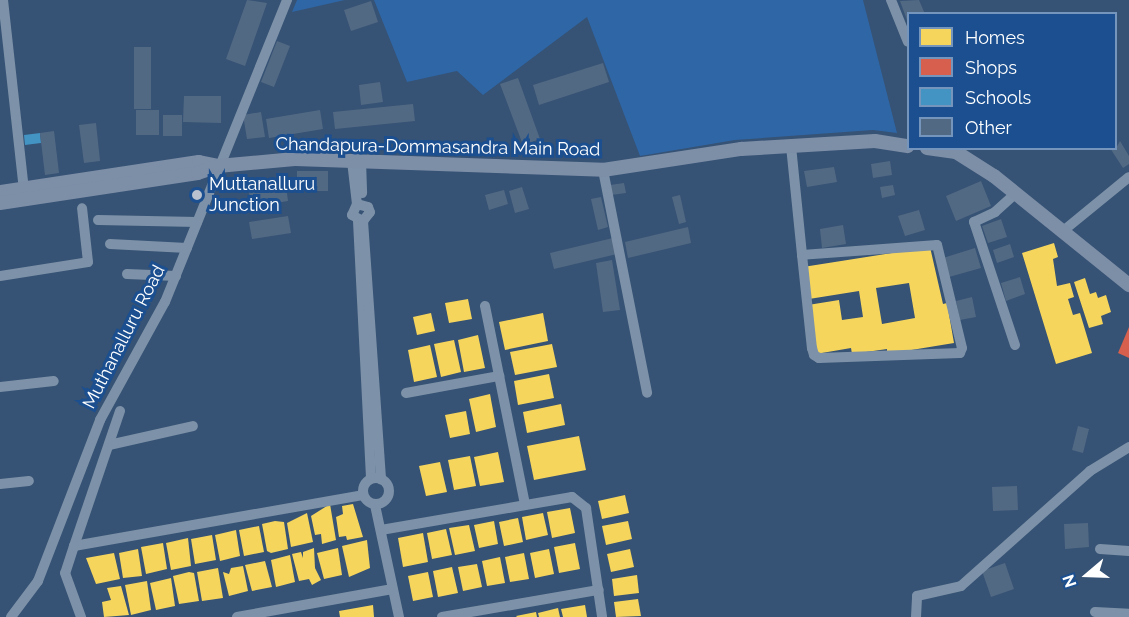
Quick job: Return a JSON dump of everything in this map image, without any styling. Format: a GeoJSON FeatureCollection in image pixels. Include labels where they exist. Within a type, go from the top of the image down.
{"type":"FeatureCollection","features":[{"type":"Feature","properties":{"kind":"main road","name":"Chandapura-Dommasandra Main Road"},"geometry":{"type":"LineString","coordinates":[[0,203],[198,173],[218,166],[295,159],[603,170],[741,149],[875,141],[907,146]]}},
{"type":"Feature","properties":{"kind":"main road"},"geometry":{"type":"LineString","coordinates":[[940,150],[956,152],[1016,194],[1129,285]]}},
{"type":"Feature","properties":{"kind":"main road","name":"Chandapura-Dommasandra Main Road"},"geometry":{"type":"LineString","coordinates":[[0,192],[199,162],[218,166]]}},
{"type":"Feature","properties":{"kind":"street"},"geometry":{"type":"LineString","coordinates":[[3,0],[4,45],[24,189]]}},
{"type":"Feature","properties":{"kind":"street","name":"Muthanalluru Road"},"geometry":{"type":"LineString","coordinates":[[11,617],[38,581],[100,420],[165,302],[287,0]]}},
{"type":"Feature","properties":{"kind":"street"},"geometry":{"type":"LineString","coordinates":[[891,0],[907,37]]}},
{"type":"Feature","properties":{"kind":"street"},"geometry":{"type":"LineString","coordinates":[[791,146],[802,255],[814,355],[819,358],[960,352],[962,348],[937,244],[802,255]]}},
{"type":"Feature","properties":{"kind":"street"},"geometry":{"type":"LineString","coordinates":[[356,161],[360,204],[369,212],[361,221],[376,479],[389,492],[385,501],[375,505]]}},
{"type":"Feature","properties":{"kind":"street"},"geometry":{"type":"LineString","coordinates":[[603,170],[647,393]]}},
{"type":"Feature","properties":{"kind":"street"},"geometry":{"type":"LineString","coordinates":[[1063,231],[1129,177]]}},
{"type":"Feature","properties":{"kind":"street"},"geometry":{"type":"LineString","coordinates":[[1015,345],[974,222],[995,212],[1016,194]]}},
{"type":"Feature","properties":{"kind":"street"},"geometry":{"type":"LineString","coordinates":[[0,276],[88,262],[82,208]]}},
{"type":"Feature","properties":{"kind":"street"},"geometry":{"type":"LineString","coordinates":[[98,220],[197,222]]}},
{"type":"Feature","properties":{"kind":"street"},"geometry":{"type":"LineString","coordinates":[[110,244],[187,248]]}},
{"type":"Feature","properties":{"kind":"street"},"geometry":{"type":"LineString","coordinates":[[127,274],[176,276]]}},
{"type":"Feature","properties":{"kind":"street"},"geometry":{"type":"LineString","coordinates":[[485,306],[525,504]]}},
{"type":"Feature","properties":{"kind":"street"},"geometry":{"type":"LineString","coordinates":[[406,393],[499,376]]}},
{"type":"Feature","properties":{"kind":"street"},"geometry":{"type":"LineString","coordinates":[[0,387],[54,381]]}},
{"type":"Feature","properties":{"kind":"street"},"geometry":{"type":"LineString","coordinates":[[81,617],[65,573],[120,411]]}},
{"type":"Feature","properties":{"kind":"street"},"geometry":{"type":"LineString","coordinates":[[109,445],[193,426]]}},
{"type":"Feature","properties":{"kind":"street"},"geometry":{"type":"LineString","coordinates":[[916,617],[917,596],[961,586],[1090,471],[1129,447]]}},
{"type":"Feature","properties":{"kind":"street"},"geometry":{"type":"LineString","coordinates":[[363,495],[366,482],[376,479]]}},
{"type":"Feature","properties":{"kind":"street"},"geometry":{"type":"LineString","coordinates":[[0,484],[29,481]]}},
{"type":"Feature","properties":{"kind":"street"},"geometry":{"type":"LineString","coordinates":[[74,546],[363,495],[375,505],[399,617]]}},
{"type":"Feature","properties":{"kind":"street"},"geometry":{"type":"LineString","coordinates":[[381,530],[572,496],[586,508],[602,617]]}},
{"type":"Feature","properties":{"kind":"street"},"geometry":{"type":"LineString","coordinates":[[1100,549],[1129,551]]}},
{"type":"Feature","properties":{"kind":"street"},"geometry":{"type":"LineString","coordinates":[[237,617],[393,589]]}},
{"type":"Feature","properties":{"kind":"street"},"geometry":{"type":"LineString","coordinates":[[442,617],[599,590]]}},
{"type":"Feature","properties":{"kind":"street"},"geometry":{"type":"LineString","coordinates":[[1095,612],[1129,614]]}},
{"type":"Feature","properties":{"kind":"shaded area"},"geometry":{"type":"Polygon","coordinates":[[[297,0],[345,0],[292,12],[297,0]]]}},
{"type":"Feature","properties":{"kind":"shaded area"},"geometry":{"type":"Polygon","coordinates":[[[374,0],[863,0],[897,133],[873,130],[735,140],[640,156],[587,17],[483,95],[457,71],[407,82],[374,0]]]}},
{"type":"Feature","properties":{"kind":"building: Homes"},"geometry":{"type":"Polygon","coordinates":[[[1054,243],[1058,257],[1053,259],[1057,286],[1070,283],[1074,297],[1068,299],[1073,315],[1080,313],[1092,353],[1056,364],[1022,253],[1054,243]]]}},
{"type":"Feature","properties":{"kind":"building: Homes"},"geometry":{"type":"Polygon","coordinates":[[[930,247],[943,304],[947,303],[954,343],[887,354],[887,349],[852,354],[851,348],[816,354],[808,305],[839,300],[842,320],[863,317],[859,291],[809,299],[803,267],[930,247]],[[909,283],[876,288],[882,324],[915,318],[909,283]]]}},
{"type":"Feature","properties":{"kind":"building: Homes"},"geometry":{"type":"Polygon","coordinates":[[[1085,278],[1090,294],[1096,292],[1098,298],[1106,295],[1111,312],[1101,316],[1103,324],[1089,328],[1074,282],[1085,278]]]}},
{"type":"Feature","properties":{"kind":"building: Homes"},"geometry":{"type":"Polygon","coordinates":[[[468,299],[472,319],[449,323],[445,303],[468,299]]]}},
{"type":"Feature","properties":{"kind":"building: Homes"},"geometry":{"type":"Polygon","coordinates":[[[431,313],[435,331],[417,335],[413,317],[431,313]]]}},
{"type":"Feature","properties":{"kind":"building: Homes"},"geometry":{"type":"Polygon","coordinates":[[[543,313],[548,341],[505,350],[499,322],[543,313]]]}},
{"type":"Feature","properties":{"kind":"building: Homes"},"geometry":{"type":"Polygon","coordinates":[[[478,335],[485,368],[464,372],[458,340],[478,335]]]}},
{"type":"Feature","properties":{"kind":"building: Homes"},"geometry":{"type":"Polygon","coordinates":[[[454,340],[461,372],[441,377],[434,344],[454,340]]]}},
{"type":"Feature","properties":{"kind":"building: Homes"},"geometry":{"type":"Polygon","coordinates":[[[552,344],[557,367],[515,375],[510,352],[552,344]]]}},
{"type":"Feature","properties":{"kind":"building: Homes"},"geometry":{"type":"Polygon","coordinates":[[[430,345],[437,377],[414,382],[408,350],[430,345]]]}},
{"type":"Feature","properties":{"kind":"building: Homes"},"geometry":{"type":"Polygon","coordinates":[[[549,374],[554,398],[518,405],[514,381],[549,374]]]}},
{"type":"Feature","properties":{"kind":"building: Homes"},"geometry":{"type":"Polygon","coordinates":[[[490,394],[496,427],[476,432],[469,399],[490,394]]]}},
{"type":"Feature","properties":{"kind":"building: Homes"},"geometry":{"type":"Polygon","coordinates":[[[561,404],[565,425],[527,433],[523,412],[561,404]]]}},
{"type":"Feature","properties":{"kind":"building: Homes"},"geometry":{"type":"Polygon","coordinates":[[[466,411],[470,434],[450,438],[445,415],[466,411]]]}},
{"type":"Feature","properties":{"kind":"building: Homes"},"geometry":{"type":"Polygon","coordinates":[[[579,436],[586,470],[534,480],[527,446],[579,436]]]}},
{"type":"Feature","properties":{"kind":"building: Homes"},"geometry":{"type":"Polygon","coordinates":[[[498,452],[504,482],[480,486],[474,457],[498,452]]]}},
{"type":"Feature","properties":{"kind":"building: Homes"},"geometry":{"type":"Polygon","coordinates":[[[470,456],[476,486],[454,490],[448,460],[470,456]]]}},
{"type":"Feature","properties":{"kind":"building: Homes"},"geometry":{"type":"Polygon","coordinates":[[[440,462],[447,492],[426,496],[419,466],[440,462]]]}},
{"type":"Feature","properties":{"kind":"building: Homes"},"geometry":{"type":"Polygon","coordinates":[[[625,495],[629,513],[602,519],[598,501],[625,495]]]}},
{"type":"Feature","properties":{"kind":"building: Homes"},"geometry":{"type":"Polygon","coordinates":[[[330,504],[336,540],[322,544],[321,534],[315,535],[311,516],[330,504]]]}},
{"type":"Feature","properties":{"kind":"building: Homes"},"geometry":{"type":"Polygon","coordinates":[[[353,504],[363,537],[347,540],[346,536],[339,537],[336,517],[343,514],[342,506],[353,504]]]}},
{"type":"Feature","properties":{"kind":"building: Homes"},"geometry":{"type":"Polygon","coordinates":[[[570,508],[575,533],[552,538],[547,512],[570,508]]]}},
{"type":"Feature","properties":{"kind":"building: Homes"},"geometry":{"type":"Polygon","coordinates":[[[307,513],[313,542],[291,547],[287,523],[307,513]]]}},
{"type":"Feature","properties":{"kind":"building: Homes"},"geometry":{"type":"Polygon","coordinates":[[[543,513],[548,535],[526,540],[522,517],[543,513]]]}},
{"type":"Feature","properties":{"kind":"building: Homes"},"geometry":{"type":"Polygon","coordinates":[[[518,518],[523,542],[504,546],[499,522],[518,518]]]}},
{"type":"Feature","properties":{"kind":"building: Homes"},"geometry":{"type":"Polygon","coordinates":[[[275,521],[284,522],[288,549],[271,553],[267,551],[262,524],[275,521]]]}},
{"type":"Feature","properties":{"kind":"building: Homes"},"geometry":{"type":"Polygon","coordinates":[[[494,521],[498,544],[479,548],[474,525],[494,521]]]}},
{"type":"Feature","properties":{"kind":"building: Homes"},"geometry":{"type":"Polygon","coordinates":[[[628,521],[632,539],[606,545],[602,526],[628,521]]]}},
{"type":"Feature","properties":{"kind":"building: Homes"},"geometry":{"type":"Polygon","coordinates":[[[469,525],[475,551],[455,555],[449,528],[469,525]]]}},
{"type":"Feature","properties":{"kind":"building: Homes"},"geometry":{"type":"Polygon","coordinates":[[[259,526],[264,552],[244,556],[239,530],[259,526]]]}},
{"type":"Feature","properties":{"kind":"building: Homes"},"geometry":{"type":"Polygon","coordinates":[[[446,529],[452,555],[432,559],[427,533],[446,529]]]}},
{"type":"Feature","properties":{"kind":"building: Homes"},"geometry":{"type":"Polygon","coordinates":[[[236,530],[240,556],[220,561],[215,535],[236,530]]]}},
{"type":"Feature","properties":{"kind":"building: Homes"},"geometry":{"type":"Polygon","coordinates":[[[423,533],[428,562],[403,567],[398,538],[423,533]]]}},
{"type":"Feature","properties":{"kind":"building: Homes"},"geometry":{"type":"Polygon","coordinates":[[[212,535],[216,560],[195,564],[191,539],[212,535]]]}},
{"type":"Feature","properties":{"kind":"building: Homes"},"geometry":{"type":"Polygon","coordinates":[[[188,538],[191,566],[171,570],[166,543],[188,538]]]}},
{"type":"Feature","properties":{"kind":"building: Homes"},"geometry":{"type":"Polygon","coordinates":[[[367,540],[370,568],[349,577],[342,546],[367,540]]]}},
{"type":"Feature","properties":{"kind":"building: Homes"},"geometry":{"type":"Polygon","coordinates":[[[163,543],[167,569],[146,574],[141,547],[163,543]]]}},
{"type":"Feature","properties":{"kind":"building: Homes"},"geometry":{"type":"Polygon","coordinates":[[[575,543],[580,569],[559,573],[554,547],[575,543]]]}},
{"type":"Feature","properties":{"kind":"building: Homes"},"geometry":{"type":"Polygon","coordinates":[[[314,548],[315,568],[321,580],[312,585],[309,579],[299,581],[292,554],[301,552],[303,558],[303,552],[314,548]]]}},
{"type":"Feature","properties":{"kind":"building: Homes"},"geometry":{"type":"Polygon","coordinates":[[[338,548],[342,575],[324,579],[317,553],[338,548]]]}},
{"type":"Feature","properties":{"kind":"building: Homes"},"geometry":{"type":"Polygon","coordinates":[[[138,549],[142,576],[123,578],[119,553],[138,549]]]}},
{"type":"Feature","properties":{"kind":"building: Homes"},"geometry":{"type":"Polygon","coordinates":[[[549,549],[554,574],[535,578],[530,553],[549,549]]]}},
{"type":"Feature","properties":{"kind":"building: Homes"},"geometry":{"type":"Polygon","coordinates":[[[630,549],[634,567],[611,572],[607,554],[630,549]]]}},
{"type":"Feature","properties":{"kind":"building: Homes"},"geometry":{"type":"Polygon","coordinates":[[[114,553],[120,579],[96,584],[86,558],[114,553]]]}},
{"type":"Feature","properties":{"kind":"building: Homes"},"geometry":{"type":"Polygon","coordinates":[[[524,553],[529,579],[510,582],[505,557],[524,553]]]}},
{"type":"Feature","properties":{"kind":"building: Homes"},"geometry":{"type":"Polygon","coordinates":[[[290,555],[295,582],[276,587],[271,560],[290,555]]]}},
{"type":"Feature","properties":{"kind":"building: Homes"},"geometry":{"type":"Polygon","coordinates":[[[500,557],[505,583],[487,586],[482,561],[500,557]]]}},
{"type":"Feature","properties":{"kind":"building: Homes"},"geometry":{"type":"Polygon","coordinates":[[[265,561],[272,587],[252,591],[245,565],[265,561]]]}},
{"type":"Feature","properties":{"kind":"building: Homes"},"geometry":{"type":"Polygon","coordinates":[[[477,564],[482,587],[463,591],[458,567],[477,564]]]}},
{"type":"Feature","properties":{"kind":"building: Homes"},"geometry":{"type":"Polygon","coordinates":[[[243,566],[248,591],[229,596],[223,572],[229,574],[231,568],[243,566]]]}},
{"type":"Feature","properties":{"kind":"building: Homes"},"geometry":{"type":"Polygon","coordinates":[[[452,567],[458,593],[438,597],[433,571],[452,567]]]}},
{"type":"Feature","properties":{"kind":"building: Homes"},"geometry":{"type":"Polygon","coordinates":[[[218,568],[223,598],[202,601],[197,572],[218,568]]]}},
{"type":"Feature","properties":{"kind":"building: Homes"},"geometry":{"type":"Polygon","coordinates":[[[428,572],[433,597],[413,601],[408,576],[428,572]]]}},
{"type":"Feature","properties":{"kind":"building: Homes"},"geometry":{"type":"Polygon","coordinates":[[[194,573],[199,601],[179,604],[173,576],[194,573]]]}},
{"type":"Feature","properties":{"kind":"building: Homes"},"geometry":{"type":"Polygon","coordinates":[[[637,575],[639,593],[614,596],[612,579],[637,575]]]}},
{"type":"Feature","properties":{"kind":"building: Homes"},"geometry":{"type":"Polygon","coordinates":[[[171,578],[175,606],[156,610],[150,583],[171,578]]]}},
{"type":"Feature","properties":{"kind":"building: Homes"},"geometry":{"type":"Polygon","coordinates":[[[147,581],[151,610],[131,615],[125,585],[147,581]]]}},
{"type":"Feature","properties":{"kind":"building: Homes"},"geometry":{"type":"Polygon","coordinates":[[[121,586],[129,615],[104,617],[102,602],[111,600],[107,588],[121,586]]]}},
{"type":"Feature","properties":{"kind":"building: Homes"},"geometry":{"type":"Polygon","coordinates":[[[638,599],[641,616],[616,617],[614,602],[638,599]]]}},
{"type":"Feature","properties":{"kind":"building: Homes"},"geometry":{"type":"Polygon","coordinates":[[[373,605],[374,617],[340,617],[339,611],[373,605]]]}},
{"type":"Feature","properties":{"kind":"building: Homes"},"geometry":{"type":"Polygon","coordinates":[[[585,605],[587,617],[563,617],[561,609],[585,605]]]}},
{"type":"Feature","properties":{"kind":"building: Homes"},"geometry":{"type":"Polygon","coordinates":[[[558,608],[560,617],[539,617],[538,613],[558,608]]]}},
{"type":"Feature","properties":{"kind":"building: Homes"},"geometry":{"type":"Polygon","coordinates":[[[536,612],[537,617],[516,616],[536,612]]]}},
{"type":"Feature","properties":{"kind":"building: Shops"},"geometry":{"type":"Polygon","coordinates":[[[1129,327],[1129,358],[1118,353],[1129,327]]]}},
{"type":"Feature","properties":{"kind":"building: Schools"},"geometry":{"type":"Polygon","coordinates":[[[40,133],[41,143],[25,145],[24,135],[40,133]]]}},
{"type":"Feature","properties":{"kind":"building: Other"},"geometry":{"type":"Polygon","coordinates":[[[247,0],[267,3],[245,66],[226,59],[247,0]]]}},
{"type":"Feature","properties":{"kind":"building: Other"},"geometry":{"type":"Polygon","coordinates":[[[919,0],[924,12],[907,12],[907,20],[900,1],[919,0]]]}},
{"type":"Feature","properties":{"kind":"building: Other"},"geometry":{"type":"Polygon","coordinates":[[[371,1],[378,22],[351,31],[344,10],[371,1]]]}},
{"type":"Feature","properties":{"kind":"building: Other"},"geometry":{"type":"Polygon","coordinates":[[[277,41],[290,46],[274,87],[261,82],[277,41]]]}},
{"type":"Feature","properties":{"kind":"building: Other"},"geometry":{"type":"Polygon","coordinates":[[[134,47],[151,47],[151,109],[134,109],[134,47]]]}},
{"type":"Feature","properties":{"kind":"building: Other"},"geometry":{"type":"Polygon","coordinates":[[[603,63],[609,82],[539,105],[533,85],[603,63]]]}},
{"type":"Feature","properties":{"kind":"building: Other"},"geometry":{"type":"Polygon","coordinates":[[[518,78],[540,139],[523,145],[500,84],[518,78]]]}},
{"type":"Feature","properties":{"kind":"building: Other"},"geometry":{"type":"Polygon","coordinates":[[[380,82],[383,102],[361,105],[359,85],[380,82]]]}},
{"type":"Feature","properties":{"kind":"building: Other"},"geometry":{"type":"Polygon","coordinates":[[[184,96],[221,96],[221,123],[183,122],[184,96]]]}},
{"type":"Feature","properties":{"kind":"building: Other"},"geometry":{"type":"Polygon","coordinates":[[[413,104],[415,121],[335,129],[333,112],[413,104]]]}},
{"type":"Feature","properties":{"kind":"building: Other"},"geometry":{"type":"Polygon","coordinates":[[[136,110],[159,110],[159,135],[136,135],[136,110]]]}},
{"type":"Feature","properties":{"kind":"building: Other"},"geometry":{"type":"Polygon","coordinates":[[[320,110],[323,129],[269,138],[266,119],[320,110]]]}},
{"type":"Feature","properties":{"kind":"building: Other"},"geometry":{"type":"Polygon","coordinates":[[[261,112],[265,137],[247,139],[243,115],[261,112]]]}},
{"type":"Feature","properties":{"kind":"building: Other"},"geometry":{"type":"Polygon","coordinates":[[[163,115],[182,115],[182,136],[163,136],[163,115]]]}},
{"type":"Feature","properties":{"kind":"building: Other"},"geometry":{"type":"Polygon","coordinates":[[[96,123],[100,161],[84,163],[79,125],[96,123]]]}},
{"type":"Feature","properties":{"kind":"building: Other"},"geometry":{"type":"Polygon","coordinates":[[[54,131],[59,173],[45,175],[40,133],[54,131]]]}},
{"type":"Feature","properties":{"kind":"building: Other"},"geometry":{"type":"Polygon","coordinates":[[[1120,141],[1129,156],[1129,164],[1123,168],[1111,150],[1117,150],[1120,141]]]}},
{"type":"Feature","properties":{"kind":"building: Other"},"geometry":{"type":"Polygon","coordinates":[[[890,161],[892,175],[873,178],[871,164],[890,161]]]}},
{"type":"Feature","properties":{"kind":"building: Other"},"geometry":{"type":"Polygon","coordinates":[[[834,167],[837,182],[807,187],[804,171],[834,167]]]}},
{"type":"Feature","properties":{"kind":"building: Other"},"geometry":{"type":"Polygon","coordinates":[[[297,171],[328,171],[328,191],[297,191],[297,171]]]}},
{"type":"Feature","properties":{"kind":"building: Other"},"geometry":{"type":"Polygon","coordinates":[[[285,179],[288,201],[251,207],[248,185],[285,179]]]}},
{"type":"Feature","properties":{"kind":"building: Other"},"geometry":{"type":"Polygon","coordinates":[[[981,181],[991,206],[956,221],[946,196],[981,181]]]}},
{"type":"Feature","properties":{"kind":"building: Other"},"geometry":{"type":"Polygon","coordinates":[[[624,183],[626,193],[611,195],[610,185],[624,183]]]}},
{"type":"Feature","properties":{"kind":"building: Other"},"geometry":{"type":"Polygon","coordinates":[[[893,185],[895,195],[882,198],[880,187],[893,185]]]}},
{"type":"Feature","properties":{"kind":"building: Other"},"geometry":{"type":"Polygon","coordinates":[[[522,187],[529,209],[515,213],[509,191],[522,187]]]}},
{"type":"Feature","properties":{"kind":"building: Other"},"geometry":{"type":"Polygon","coordinates":[[[504,190],[508,204],[489,210],[485,195],[504,190]]]}},
{"type":"Feature","properties":{"kind":"building: Other"},"geometry":{"type":"Polygon","coordinates":[[[680,195],[686,222],[679,224],[672,197],[680,195]]]}},
{"type":"Feature","properties":{"kind":"building: Other"},"geometry":{"type":"Polygon","coordinates":[[[601,197],[608,227],[598,230],[591,199],[601,197]]]}},
{"type":"Feature","properties":{"kind":"building: Other"},"geometry":{"type":"Polygon","coordinates":[[[919,210],[925,230],[905,236],[898,216],[919,210]]]}},
{"type":"Feature","properties":{"kind":"building: Other"},"geometry":{"type":"Polygon","coordinates":[[[288,216],[291,233],[252,239],[249,222],[288,216]]]}},
{"type":"Feature","properties":{"kind":"building: Other"},"geometry":{"type":"Polygon","coordinates":[[[1001,219],[1007,237],[988,243],[982,226],[1001,219]]]}},
{"type":"Feature","properties":{"kind":"building: Other"},"geometry":{"type":"Polygon","coordinates":[[[843,225],[846,244],[822,248],[820,229],[843,225]]]}},
{"type":"Feature","properties":{"kind":"building: Other"},"geometry":{"type":"Polygon","coordinates":[[[688,227],[691,243],[628,258],[625,242],[688,227]]]}},
{"type":"Feature","properties":{"kind":"building: Other"},"geometry":{"type":"Polygon","coordinates":[[[613,238],[617,254],[554,269],[550,253],[613,238]]]}},
{"type":"Feature","properties":{"kind":"building: Other"},"geometry":{"type":"Polygon","coordinates":[[[1010,244],[1014,257],[997,263],[993,250],[1010,244]]]}},
{"type":"Feature","properties":{"kind":"building: Other"},"geometry":{"type":"Polygon","coordinates":[[[975,248],[981,268],[949,277],[943,258],[975,248]]]}},
{"type":"Feature","properties":{"kind":"building: Other"},"geometry":{"type":"Polygon","coordinates":[[[612,260],[620,310],[603,312],[596,263],[612,260]]]}},
{"type":"Feature","properties":{"kind":"building: Other"},"geometry":{"type":"Polygon","coordinates":[[[1020,277],[1025,294],[1006,301],[1001,283],[1020,277]]]}},
{"type":"Feature","properties":{"kind":"building: Other"},"geometry":{"type":"Polygon","coordinates":[[[972,297],[976,317],[960,320],[956,301],[972,297]]]}},
{"type":"Feature","properties":{"kind":"building: Other"},"geometry":{"type":"Polygon","coordinates":[[[1078,426],[1089,429],[1083,453],[1072,450],[1078,426]]]}},
{"type":"Feature","properties":{"kind":"building: Other"},"geometry":{"type":"Polygon","coordinates":[[[1017,486],[1018,510],[993,511],[992,487],[1017,486]]]}},
{"type":"Feature","properties":{"kind":"building: Other"},"geometry":{"type":"Polygon","coordinates":[[[1088,523],[1089,547],[1065,549],[1064,524],[1088,523]]]}},
{"type":"Feature","properties":{"kind":"building: Other"},"geometry":{"type":"Polygon","coordinates":[[[1005,563],[1014,589],[991,597],[982,571],[1005,563]]]}},
{"type":"Feature","properties":{"kind":"place","name":"Muttanalluru Junction"},"geometry":{"type":"Point","coordinates":[197,195]}}]}
